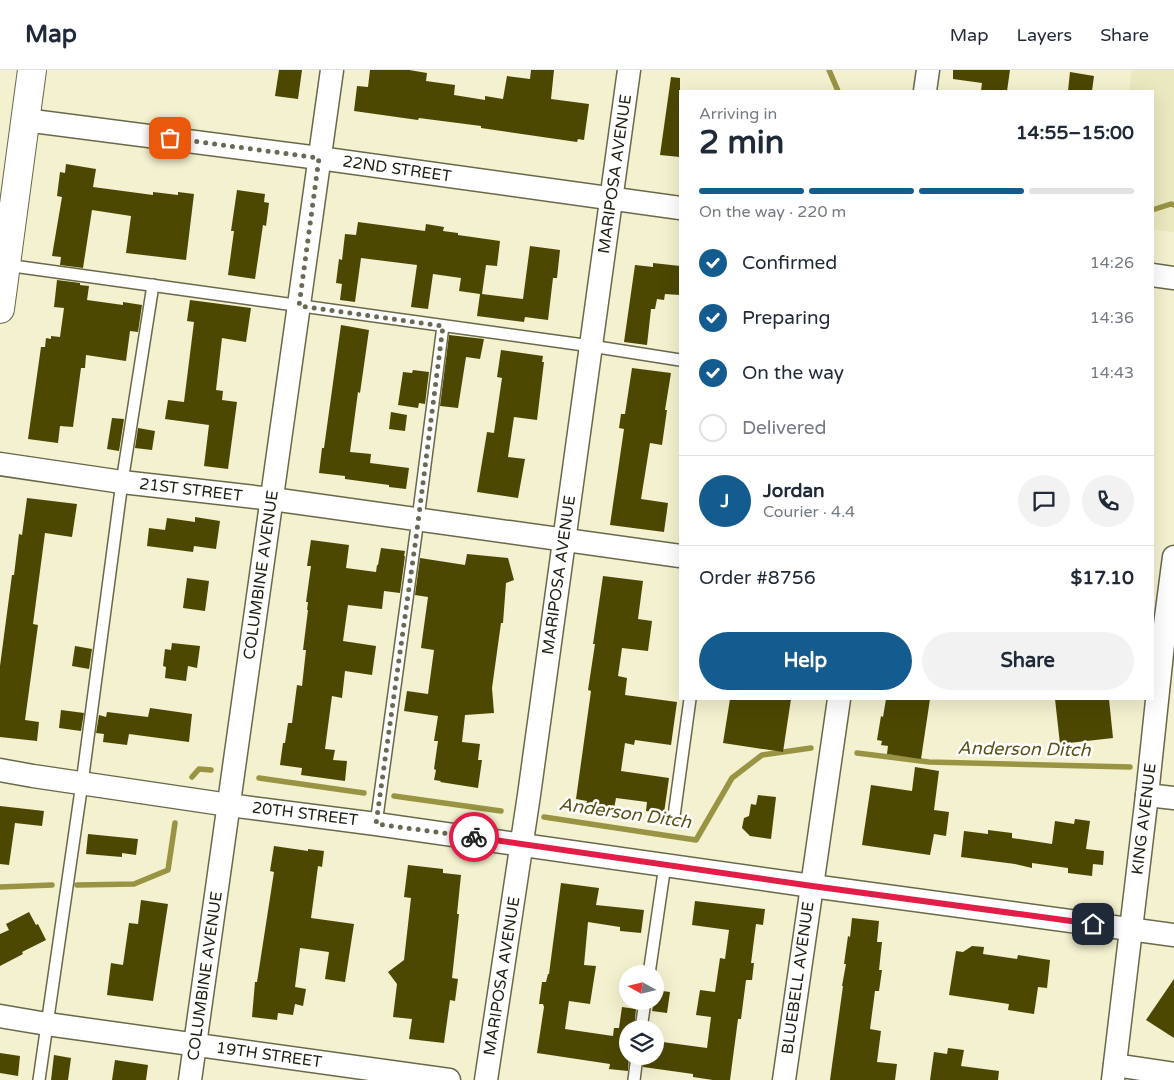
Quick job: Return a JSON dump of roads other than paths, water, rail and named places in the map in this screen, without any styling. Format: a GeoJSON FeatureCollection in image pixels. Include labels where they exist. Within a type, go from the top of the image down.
{"type":"FeatureCollection","features":[{"type":"Feature","properties":{"kind":"street"},"geometry":{"type":"LineString","coordinates":[[0,309],[32,70]]}},
{"type":"Feature","properties":{"kind":"street","name":"COLUMBINE AVENUE"},"geometry":{"type":"LineString","coordinates":[[190,1080],[332,70]]}},
{"type":"Feature","properties":{"kind":"street","name":"MARIPOSA AVENUE"},"geometry":{"type":"LineString","coordinates":[[486,1080],[522,844],[629,70]]}},
{"type":"Feature","properties":{"kind":"street"},"geometry":{"type":"LineString","coordinates":[[925,90],[928,70]]}},
{"type":"Feature","properties":{"kind":"street","name":"22ND STREET"},"geometry":{"type":"LineString","coordinates":[[25,120],[679,208]]}},
{"type":"Feature","properties":{"kind":"street"},"geometry":{"type":"LineString","coordinates":[[1154,275],[1174,278]]}},
{"type":"Feature","properties":{"kind":"street","name":"21ST STREET"},"geometry":{"type":"LineString","coordinates":[[0,464],[122,482],[272,499],[679,556]]}},
{"type":"Feature","properties":{"kind":"street","name":"KING AVENUE"},"geometry":{"type":"LineString","coordinates":[[1154,695],[1159,624],[1174,560]]}},
{"type":"Feature","properties":{"kind":"street","name":"BLUEBELL AVENUE"},"geometry":{"type":"LineString","coordinates":[[784,1080],[839,700]]}},
{"type":"Feature","properties":{"kind":"street","name":"KING AVENUE"},"geometry":{"type":"LineString","coordinates":[[1114,1072],[1147,795],[1154,700]]}},
{"type":"Feature","properties":{"kind":"street","name":"20TH STREET"},"geometry":{"type":"LineString","coordinates":[[0,770],[229,805],[1174,934]]}},
{"type":"Feature","properties":{"kind":"street"},"geometry":{"type":"LineString","coordinates":[[1147,795],[1174,798]]}},
{"type":"Feature","properties":{"kind":"street","name":"19TH STREET"},"geometry":{"type":"LineString","coordinates":[[0,1016],[339,1068],[449,1080]]}},
{"type":"Feature","properties":{"kind":"street"},"geometry":{"type":"LineString","coordinates":[[1114,1072],[1174,1074]]}},
{"type":"Feature","properties":{"kind":"lane"},"geometry":{"type":"LineString","coordinates":[[6,265],[679,360]]}},
{"type":"Feature","properties":{"kind":"lane"},"geometry":{"type":"LineString","coordinates":[[40,1080],[122,482],[153,285]]}},
{"type":"Feature","properties":{"kind":"lane"},"geometry":{"type":"LineString","coordinates":[[376,824],[443,326]]}},
{"type":"Feature","properties":{"kind":"lane"},"geometry":{"type":"LineString","coordinates":[[674,816],[690,700]]}},
{"type":"Feature","properties":{"kind":"lane"},"geometry":{"type":"LineString","coordinates":[[650,965],[665,865]]}},
{"type":"Feature","properties":{"kind":"lane"},"geometry":{"type":"LineString","coordinates":[[634,1080],[636,1065]]}},
{"type":"Feature","properties":{"kind":"waterway"},"geometry":{"type":"LineString","coordinates":[[829,70],[838,90]]}},
{"type":"Feature","properties":{"kind":"waterway"},"geometry":{"type":"LineString","coordinates":[[1154,209],[1171,204],[1174,205]]}},
{"type":"Feature","properties":{"kind":"waterway","name":"Anderson Ditch"},"geometry":{"type":"LineString","coordinates":[[544,817],[696,840],[732,778],[762,755],[811,748]]}},
{"type":"Feature","properties":{"kind":"waterway","name":"Anderson Ditch"},"geometry":{"type":"LineString","coordinates":[[857,753],[929,762],[1130,767]]}},
{"type":"Feature","properties":{"kind":"waterway","name":"Anderson Ditch"},"geometry":{"type":"LineString","coordinates":[[192,777],[199,769],[211,770]]}},
{"type":"Feature","properties":{"kind":"waterway","name":"Anderson Ditch"},"geometry":{"type":"LineString","coordinates":[[259,778],[364,793]]}},
{"type":"Feature","properties":{"kind":"waterway","name":"Anderson Ditch"},"geometry":{"type":"LineString","coordinates":[[394,796],[501,811]]}},
{"type":"Feature","properties":{"kind":"waterway","name":"Anderson Ditch"},"geometry":{"type":"LineString","coordinates":[[77,885],[134,884],[168,870],[175,823]]}},
{"type":"Feature","properties":{"kind":"waterway","name":"Anderson Ditch"},"geometry":{"type":"LineString","coordinates":[[0,887],[52,885]]}}]}
